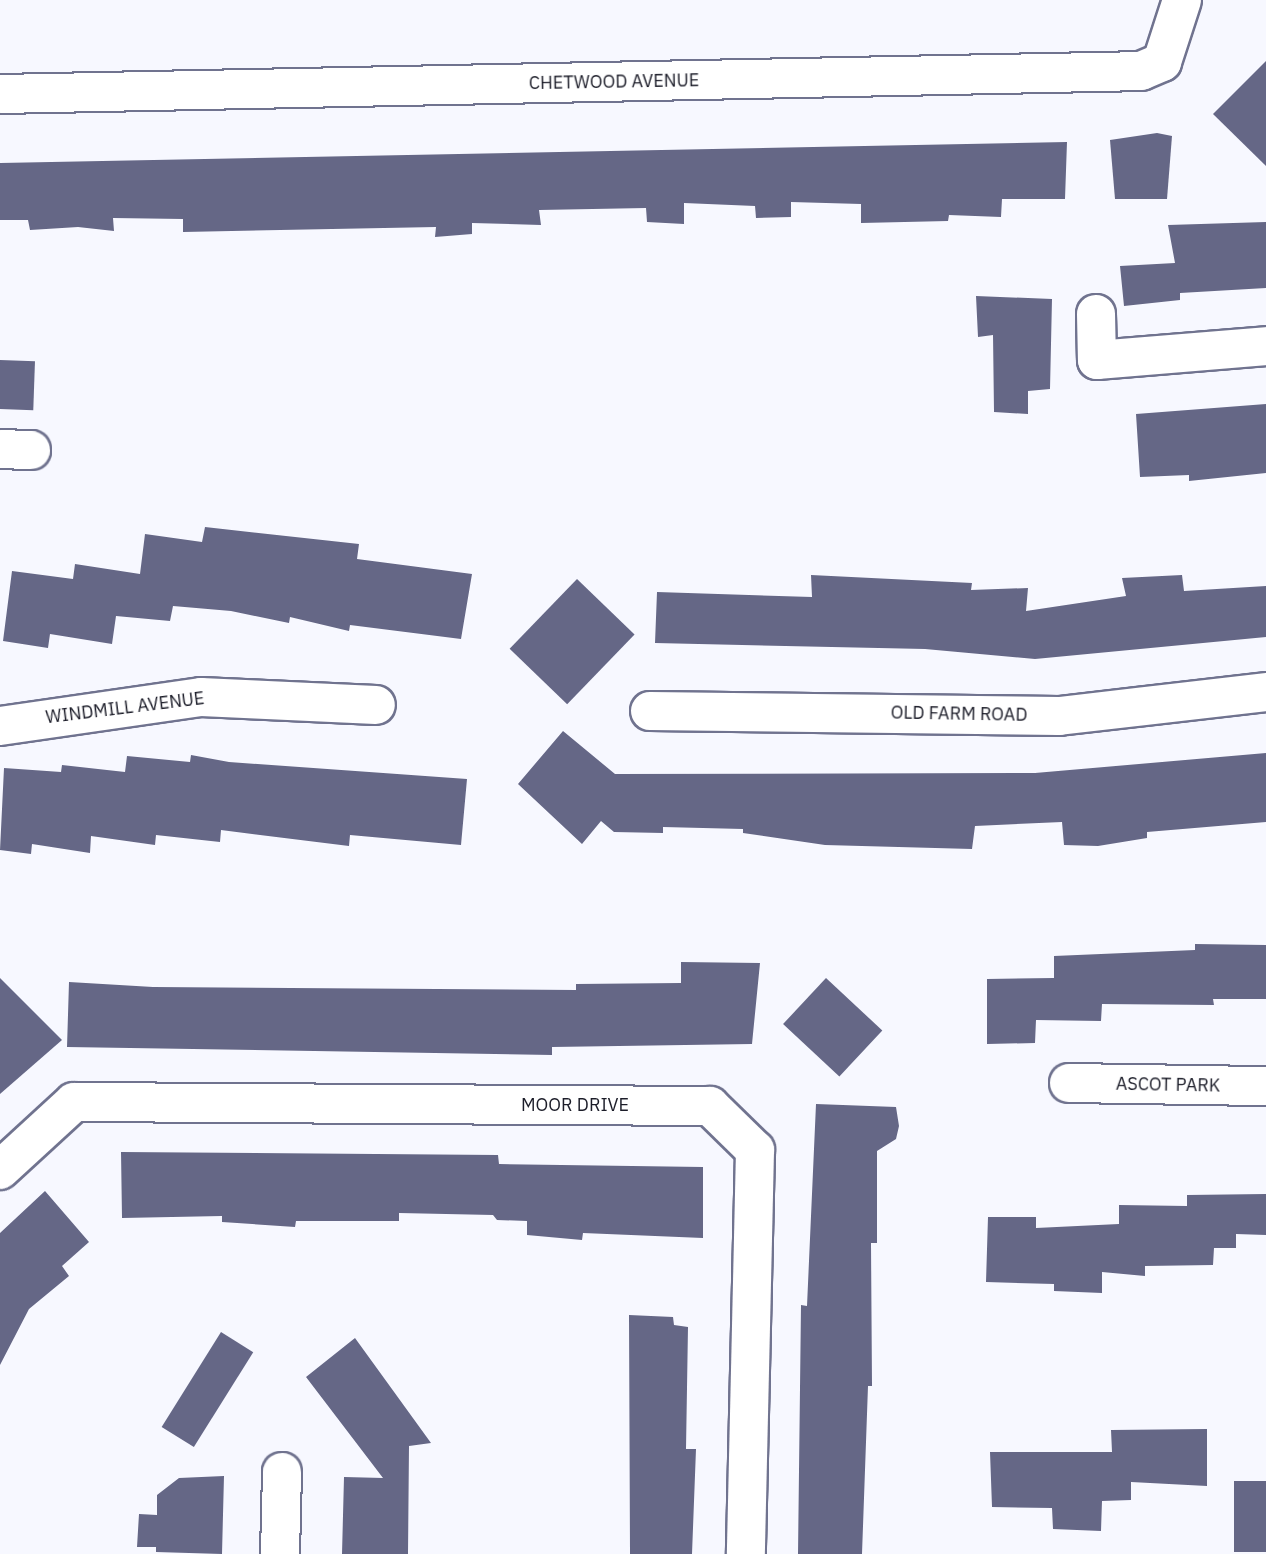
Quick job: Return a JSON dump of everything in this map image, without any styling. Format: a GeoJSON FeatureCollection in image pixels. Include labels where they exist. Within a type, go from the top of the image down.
{"type":"FeatureCollection","features":[{"type":"Feature","properties":{"kind":"street","name":"CHETWOOD AVENUE"},"geometry":{"type":"LineString","coordinates":[[0,94],[1141,71],[1162,62],[1182,0]]}},
{"type":"Feature","properties":{"kind":"street"},"geometry":{"type":"LineString","coordinates":[[1096,314],[1097,360],[1266,346]]}},
{"type":"Feature","properties":{"kind":"street","name":"OLD FARM ROAD"},"geometry":{"type":"LineString","coordinates":[[650,710],[1059,716],[1266,692]]}},
{"type":"Feature","properties":{"kind":"street","name":"WINDMILL AVENUE"},"geometry":{"type":"LineString","coordinates":[[0,726],[201,697],[376,705]]}},
{"type":"Feature","properties":{"kind":"street","name":"ASCOT PARK"},"geometry":{"type":"LineString","coordinates":[[1069,1083],[1266,1086]]}},
{"type":"Feature","properties":{"kind":"street","name":"MOOR DRIVE"},"geometry":{"type":"LineString","coordinates":[[0,1170],[74,1101],[710,1106],[755,1150],[746,1554]]}},
{"type":"Feature","properties":{"kind":"street"},"geometry":{"type":"LineString","coordinates":[[281,1554],[282,1472]]}},
{"type":"Feature","properties":{"kind":"building"},"geometry":{"type":"Polygon","coordinates":[[[1266,61],[1266,166],[1213,114],[1266,61]]]}},
{"type":"Feature","properties":{"kind":"building"},"geometry":{"type":"Polygon","coordinates":[[[1157,133],[1172,136],[1167,199],[1115,199],[1110,140],[1157,133]]]}},
{"type":"Feature","properties":{"kind":"building"},"geometry":{"type":"Polygon","coordinates":[[[1067,142],[1065,199],[1002,199],[1001,217],[949,215],[948,221],[861,223],[861,204],[791,202],[791,217],[756,218],[755,206],[684,203],[684,224],[647,222],[646,208],[539,210],[541,225],[472,223],[472,234],[435,237],[436,227],[183,232],[183,219],[113,218],[114,231],[78,227],[30,230],[28,220],[0,220],[0,163],[1067,142]]]}},
{"type":"Feature","properties":{"kind":"building"},"geometry":{"type":"Polygon","coordinates":[[[1266,222],[1266,288],[1180,293],[1180,300],[1124,306],[1120,266],[1175,263],[1168,225],[1266,222]]]}},
{"type":"Feature","properties":{"kind":"building"},"geometry":{"type":"Polygon","coordinates":[[[976,296],[1052,299],[1050,389],[1028,391],[1028,414],[994,412],[993,335],[978,337],[976,296]]]}},
{"type":"Feature","properties":{"kind":"building"},"geometry":{"type":"Polygon","coordinates":[[[0,360],[35,361],[33,410],[0,409],[0,360]]]}},
{"type":"Feature","properties":{"kind":"building"},"geometry":{"type":"Polygon","coordinates":[[[1266,404],[1266,473],[1189,481],[1189,475],[1140,477],[1136,414],[1266,404]]]}},
{"type":"Feature","properties":{"kind":"building"},"geometry":{"type":"Polygon","coordinates":[[[205,527],[359,544],[357,559],[472,574],[461,639],[350,625],[349,631],[290,617],[289,623],[231,611],[173,606],[170,621],[116,616],[112,644],[50,634],[48,648],[3,641],[12,571],[73,579],[75,564],[140,574],[145,534],[202,542],[205,527]]]}},
{"type":"Feature","properties":{"kind":"building"},"geometry":{"type":"Polygon","coordinates":[[[811,575],[972,583],[971,590],[1028,588],[1026,611],[1126,596],[1122,578],[1182,575],[1184,591],[1266,586],[1266,637],[1035,659],[925,649],[655,643],[657,592],[812,597],[811,575]]]}},
{"type":"Feature","properties":{"kind":"building"},"geometry":{"type":"Polygon","coordinates":[[[577,579],[635,635],[567,704],[510,649],[577,579]]]}},
{"type":"Feature","properties":{"kind":"building"},"geometry":{"type":"Polygon","coordinates":[[[563,731],[615,774],[1035,773],[1266,753],[1266,822],[1147,832],[1147,838],[1098,846],[1064,845],[1062,822],[975,826],[972,849],[825,845],[743,833],[743,829],[663,827],[663,833],[614,832],[601,821],[582,844],[518,784],[563,731]]]}},
{"type":"Feature","properties":{"kind":"building"},"geometry":{"type":"Polygon","coordinates":[[[191,755],[229,762],[467,779],[461,845],[350,835],[349,846],[221,830],[220,842],[156,835],[155,845],[91,836],[90,853],[32,844],[31,854],[0,850],[4,768],[61,772],[62,765],[125,772],[127,756],[190,762],[191,755]]]}},
{"type":"Feature","properties":{"kind":"building"},"geometry":{"type":"Polygon","coordinates":[[[1195,944],[1266,945],[1266,999],[1213,999],[1214,1005],[1102,1004],[1101,1021],[1036,1020],[1035,1043],[987,1044],[987,979],[1054,978],[1054,956],[1195,950],[1195,944]]]}},
{"type":"Feature","properties":{"kind":"building"},"geometry":{"type":"Polygon","coordinates":[[[681,962],[760,963],[752,1044],[552,1047],[552,1055],[67,1047],[69,982],[153,987],[576,990],[576,984],[681,983],[681,962]]]}},
{"type":"Feature","properties":{"kind":"building"},"geometry":{"type":"Polygon","coordinates":[[[0,978],[62,1040],[0,1094],[0,978]]]}},
{"type":"Feature","properties":{"kind":"building"},"geometry":{"type":"Polygon","coordinates":[[[826,978],[882,1031],[839,1077],[783,1024],[826,978]]]}},
{"type":"Feature","properties":{"kind":"building"},"geometry":{"type":"Polygon","coordinates":[[[816,1104],[896,1107],[899,1126],[896,1139],[877,1151],[877,1243],[871,1243],[872,1386],[868,1386],[862,1554],[798,1554],[801,1305],[807,1306],[816,1104]]]}},
{"type":"Feature","properties":{"kind":"building"},"geometry":{"type":"Polygon","coordinates":[[[121,1152],[498,1155],[499,1164],[703,1167],[703,1238],[583,1233],[582,1240],[527,1235],[527,1221],[497,1220],[493,1215],[399,1213],[399,1221],[296,1221],[295,1227],[222,1222],[222,1216],[122,1218],[121,1152]]]}},
{"type":"Feature","properties":{"kind":"building"},"geometry":{"type":"Polygon","coordinates":[[[45,1191],[89,1242],[62,1266],[69,1276],[29,1309],[0,1365],[0,1233],[45,1191]]]}},
{"type":"Feature","properties":{"kind":"building"},"geometry":{"type":"Polygon","coordinates":[[[1266,1194],[1266,1235],[1236,1234],[1236,1248],[1214,1248],[1213,1265],[1145,1266],[1145,1276],[1102,1272],[1102,1293],[1054,1291],[1054,1284],[986,1282],[988,1217],[1036,1217],[1036,1228],[1119,1224],[1119,1205],[1187,1206],[1187,1195],[1266,1194]]]}},
{"type":"Feature","properties":{"kind":"building"},"geometry":{"type":"Polygon","coordinates":[[[629,1315],[673,1317],[674,1325],[688,1327],[686,1449],[696,1449],[692,1554],[630,1554],[629,1315]]]}},
{"type":"Feature","properties":{"kind":"building"},"geometry":{"type":"Polygon","coordinates":[[[221,1332],[253,1352],[194,1447],[162,1427],[221,1332]]]}},
{"type":"Feature","properties":{"kind":"building"},"geometry":{"type":"Polygon","coordinates":[[[355,1338],[431,1443],[409,1446],[408,1554],[342,1554],[344,1477],[383,1478],[306,1377],[355,1338]]]}},
{"type":"Feature","properties":{"kind":"building"},"geometry":{"type":"Polygon","coordinates":[[[1207,1429],[1207,1486],[1131,1482],[1131,1500],[1102,1501],[1101,1531],[1053,1529],[1052,1508],[992,1507],[990,1452],[1112,1452],[1111,1430],[1207,1429]]]}},
{"type":"Feature","properties":{"kind":"building"},"geometry":{"type":"Polygon","coordinates":[[[224,1476],[222,1554],[156,1552],[156,1547],[137,1547],[139,1514],[157,1515],[157,1495],[179,1478],[224,1476]]]}},
{"type":"Feature","properties":{"kind":"building"},"geometry":{"type":"Polygon","coordinates":[[[1234,1481],[1266,1481],[1266,1552],[1234,1552],[1234,1481]]]}}]}
